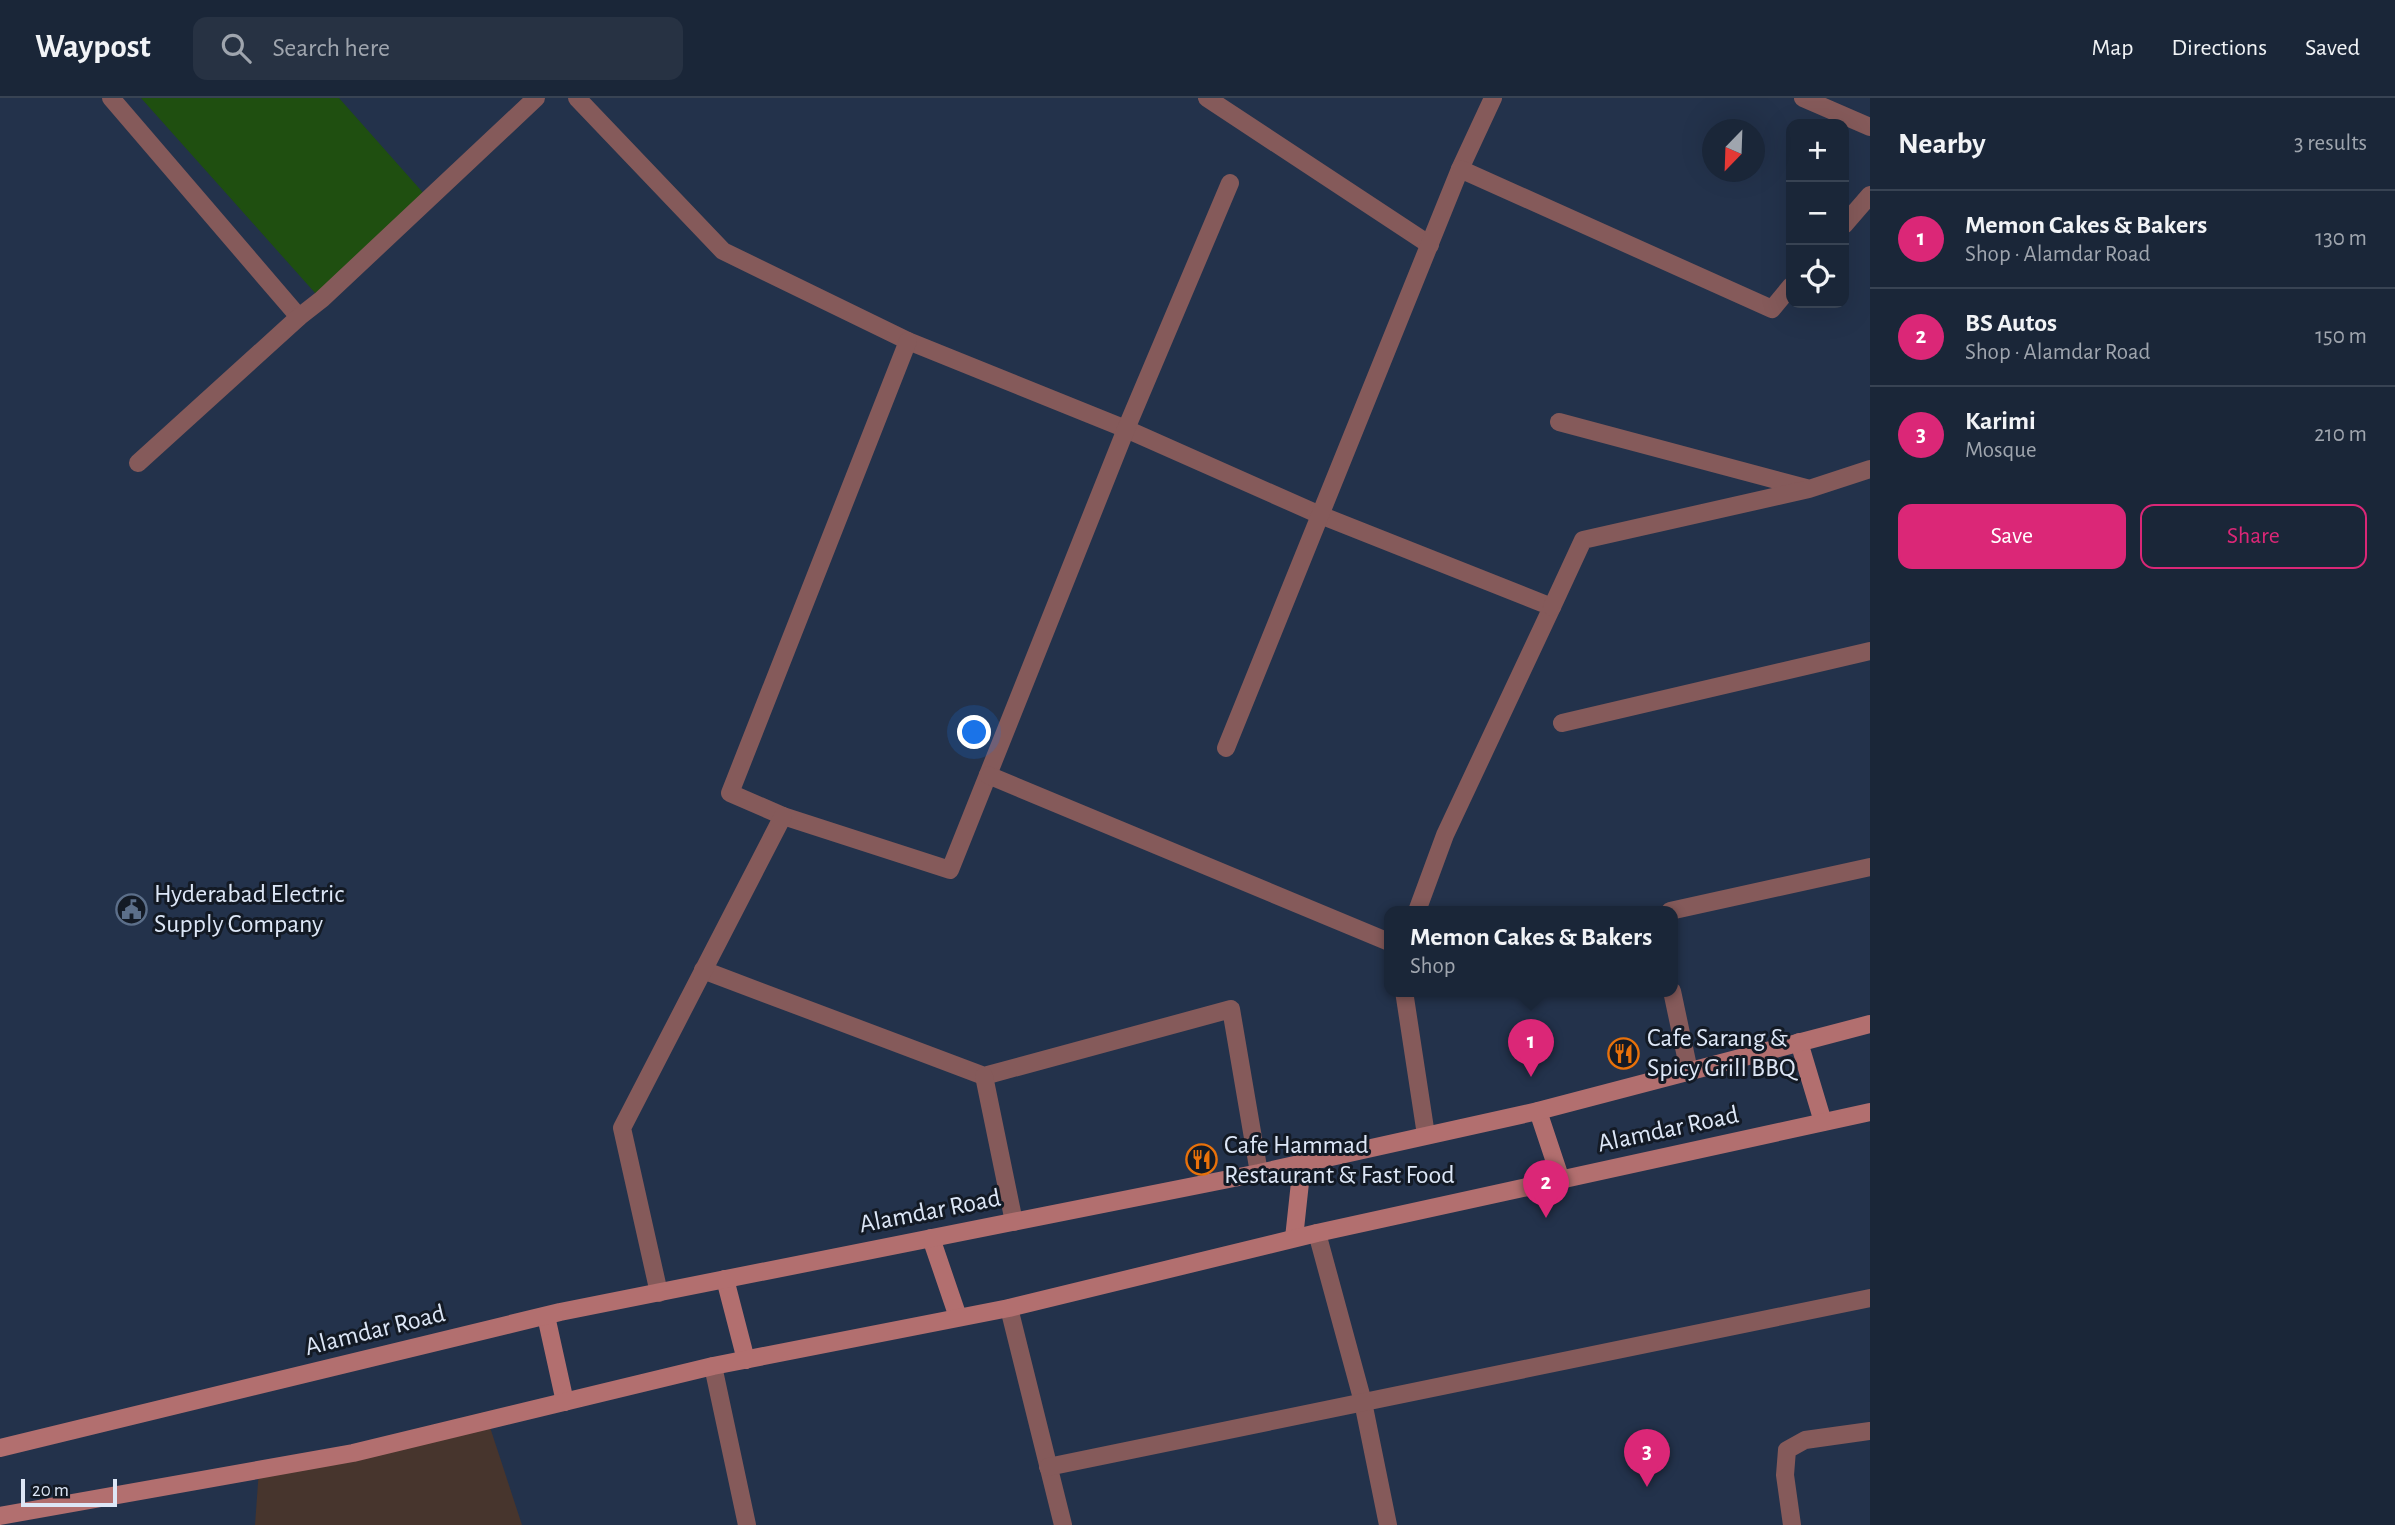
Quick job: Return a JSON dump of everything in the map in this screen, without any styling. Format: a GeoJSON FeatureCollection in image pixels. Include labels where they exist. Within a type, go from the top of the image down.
{"type":"FeatureCollection","features":[{"type":"Feature","properties":{"kind":"street"},"geometry":{"type":"LineString","coordinates":[[111,98],[299,317]]}},
{"type":"Feature","properties":{"kind":"street"},"geometry":{"type":"LineString","coordinates":[[138,463],[322,299],[537,98]]}},
{"type":"Feature","properties":{"kind":"street"},"geometry":{"type":"LineString","coordinates":[[577,98],[723,251],[908,341],[1126,429],[1320,515],[1552,607]]}},
{"type":"Feature","properties":{"kind":"street"},"geometry":{"type":"LineString","coordinates":[[1207,98],[1430,245]]}},
{"type":"Feature","properties":{"kind":"street"},"geometry":{"type":"LineString","coordinates":[[1226,748],[1460,169],[1493,98]]}},
{"type":"Feature","properties":{"kind":"street"},"geometry":{"type":"LineString","coordinates":[[1803,98],[1870,127]]}},
{"type":"Feature","properties":{"kind":"street"},"geometry":{"type":"LineString","coordinates":[[1460,169],[1772,309],[1786,292]]}},
{"type":"Feature","properties":{"kind":"street"},"geometry":{"type":"LineString","coordinates":[[908,341],[730,793],[783,816],[950,870],[1126,429],[1230,183]]}},
{"type":"Feature","properties":{"kind":"street"},"geometry":{"type":"LineString","coordinates":[[1849,219],[1870,195]]}},
{"type":"Feature","properties":{"kind":"street"},"geometry":{"type":"LineString","coordinates":[[1559,422],[1809,489]]}},
{"type":"Feature","properties":{"kind":"street"},"geometry":{"type":"LineString","coordinates":[[1419,906],[1445,835],[1583,540],[1809,489],[1870,469]]}},
{"type":"Feature","properties":{"kind":"street"},"geometry":{"type":"LineString","coordinates":[[1562,723],[1870,651]]}},
{"type":"Feature","properties":{"kind":"street"},"geometry":{"type":"LineString","coordinates":[[988,775],[1384,940]]}},
{"type":"Feature","properties":{"kind":"street"},"geometry":{"type":"LineString","coordinates":[[659,1293],[622,1128],[783,816]]}},
{"type":"Feature","properties":{"kind":"street"},"geometry":{"type":"LineString","coordinates":[[1678,909],[1870,867]]}},
{"type":"Feature","properties":{"kind":"street"},"geometry":{"type":"LineString","coordinates":[[703,970],[984,1076],[1231,1009],[1259,1172]]}},
{"type":"Feature","properties":{"kind":"street"},"geometry":{"type":"LineString","coordinates":[[1405,997],[1426,1135]]}},
{"type":"Feature","properties":{"kind":"street"},"geometry":{"type":"LineString","coordinates":[[1673,997],[1689,1071]]}},
{"type":"Feature","properties":{"kind":"street","name":"Alamdar Road"},"geometry":{"type":"LineString","coordinates":[[0,1448],[545,1316],[1302,1164],[1538,1111],[1870,1024]]}},
{"type":"Feature","properties":{"kind":"street"},"geometry":{"type":"LineString","coordinates":[[1799,1042],[1823,1122]]}},
{"type":"Feature","properties":{"kind":"street"},"geometry":{"type":"LineString","coordinates":[[984,1076],[1014,1222]]}},
{"type":"Feature","properties":{"kind":"street"},"geometry":{"type":"LineString","coordinates":[[1538,1111],[1561,1180]]}},
{"type":"Feature","properties":{"kind":"street","name":"Alamdar Road"},"geometry":{"type":"LineString","coordinates":[[0,1516],[353,1452],[713,1366],[1009,1308],[1294,1238],[1870,1112]]}},
{"type":"Feature","properties":{"kind":"street"},"geometry":{"type":"LineString","coordinates":[[1294,1238],[1302,1164]]}},
{"type":"Feature","properties":{"kind":"street"},"geometry":{"type":"LineString","coordinates":[[1317,1233],[1363,1402],[1388,1525]]}},
{"type":"Feature","properties":{"kind":"street"},"geometry":{"type":"LineString","coordinates":[[931,1238],[958,1317]]}},
{"type":"Feature","properties":{"kind":"street"},"geometry":{"type":"LineString","coordinates":[[725,1279],[747,1360]]}},
{"type":"Feature","properties":{"kind":"street"},"geometry":{"type":"LineString","coordinates":[[1048,1466],[1870,1298]]}},
{"type":"Feature","properties":{"kind":"street"},"geometry":{"type":"LineString","coordinates":[[1009,1308],[1063,1525]]}},
{"type":"Feature","properties":{"kind":"street"},"geometry":{"type":"LineString","coordinates":[[545,1316],[565,1402]]}},
{"type":"Feature","properties":{"kind":"street"},"geometry":{"type":"LineString","coordinates":[[713,1366],[747,1525]]}},
{"type":"Feature","properties":{"kind":"street"},"geometry":{"type":"LineString","coordinates":[[1792,1525],[1785,1475],[1787,1450],[1805,1440],[1870,1431]]}},
{"type":"Feature","properties":{"kind":"shaded area"},"geometry":{"type":"Polygon","coordinates":[[[485,1412],[522,1525],[255,1525],[259,1469],[485,1412]]]}},
{"type":"Feature","properties":{"kind":"green space"},"geometry":{"type":"Polygon","coordinates":[[[141,98],[339,98],[426,196],[316,294],[141,98]]]}},
{"type":"Feature","properties":{"kind":"place","name":"Hyderabad Electric Supply Company"},"geometry":{"type":"Point","coordinates":[131,909]}},
{"type":"Feature","properties":{"kind":"place","name":"Cafe Sarang & Spicy Grill BBQ"},"geometry":{"type":"Point","coordinates":[1624,1053]}},
{"type":"Feature","properties":{"kind":"place","name":"Memon Cakes & Bakers"},"geometry":{"type":"Point","coordinates":[1531,1077]}},
{"type":"Feature","properties":{"kind":"place","name":"Cafe Hammad Restaurant & Fast Food"},"geometry":{"type":"Point","coordinates":[1201,1160]}},
{"type":"Feature","properties":{"kind":"place","name":"BS Autos"},"geometry":{"type":"Point","coordinates":[1546,1218]}},
{"type":"Feature","properties":{"kind":"place","name":"Karimi"},"geometry":{"type":"Point","coordinates":[1647,1487]}}]}
